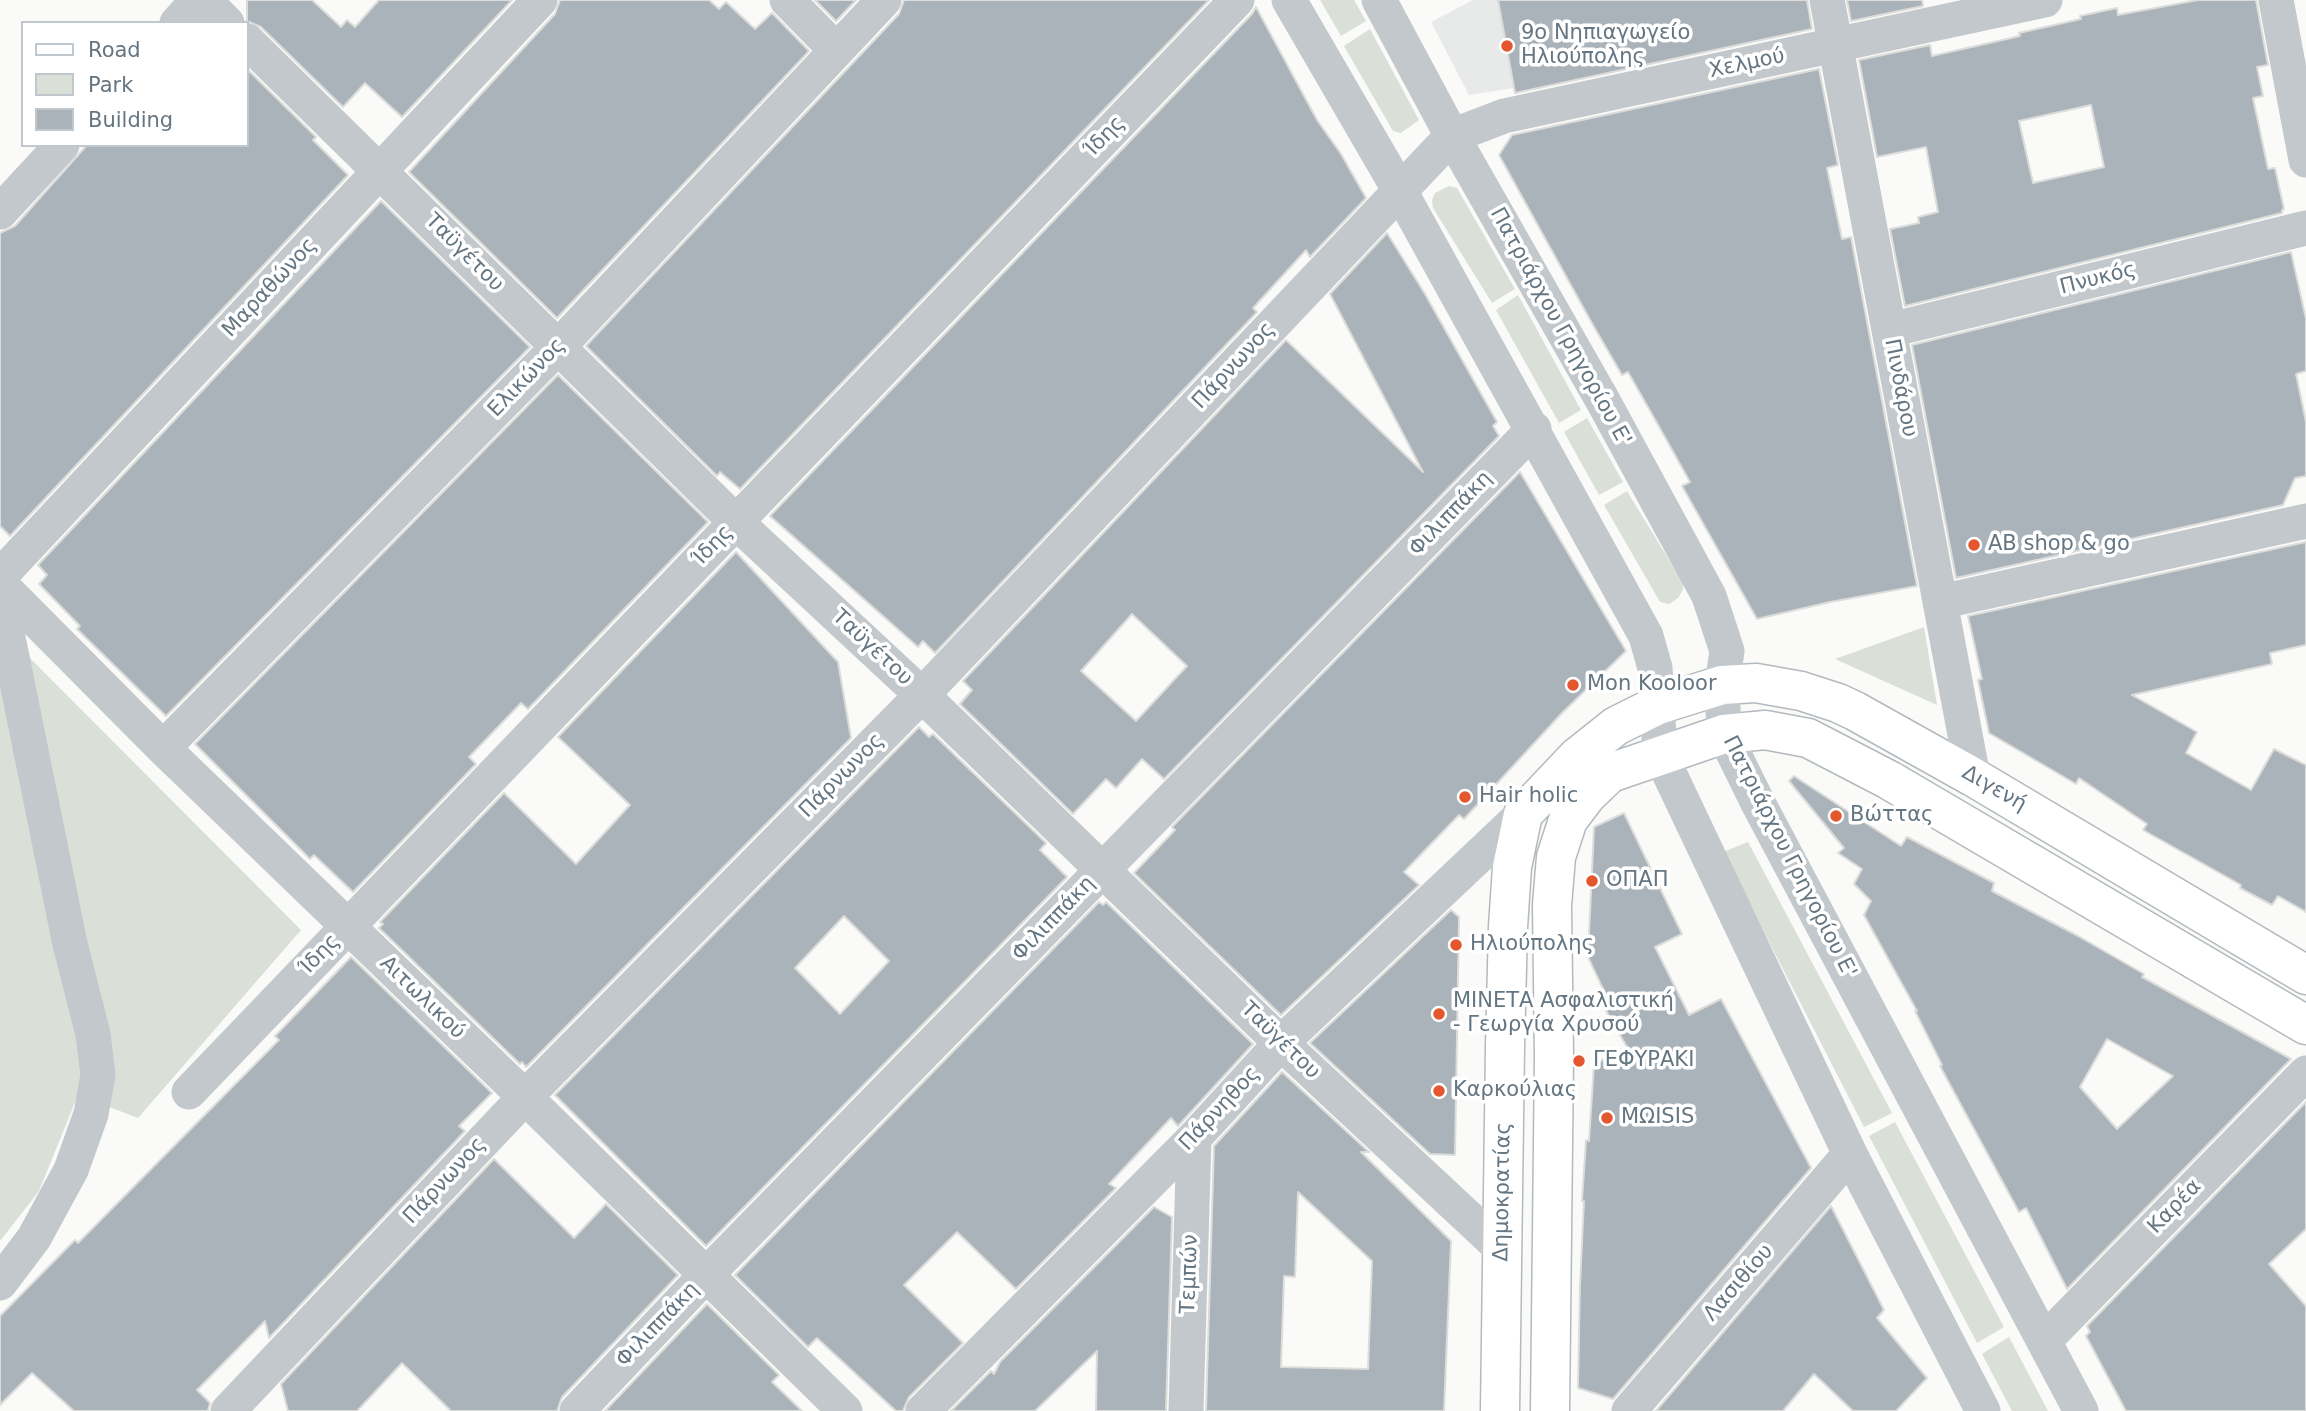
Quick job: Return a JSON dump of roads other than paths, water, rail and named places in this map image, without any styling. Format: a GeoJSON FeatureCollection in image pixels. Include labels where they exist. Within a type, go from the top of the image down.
{"type":"FeatureCollection","features":[{"type":"Feature","properties":{"kind":"street"},"geometry":{"type":"LineString","coordinates":[[179,21],[198,0]]}},
{"type":"Feature","properties":{"kind":"street"},"geometry":{"type":"LineString","coordinates":[[204,0],[225,21]]}},
{"type":"Feature","properties":{"kind":"street","name":"Μαραθώνος"},"geometry":{"type":"LineString","coordinates":[[0,576],[540,0]]}},
{"type":"Feature","properties":{"kind":"street"},"geometry":{"type":"LineString","coordinates":[[787,0],[836,50]]}},
{"type":"Feature","properties":{"kind":"street","name":"Ελικώνος"},"geometry":{"type":"LineString","coordinates":[[163,748],[559,346],[884,0]]}},
{"type":"Feature","properties":{"kind":"street","name":"Ίδης"},"geometry":{"type":"LineString","coordinates":[[189,1092],[1237,0]]}},
{"type":"Feature","properties":{"kind":"street"},"geometry":{"type":"LineString","coordinates":[[1289,0],[1534,429],[1646,636],[1655,668],[1660,754],[1850,1154],[1983,1411]]}},
{"type":"Feature","properties":{"kind":"street","name":"Πατριάρχου Γρηγορίου Ε'"},"geometry":{"type":"LineString","coordinates":[[1379,0],[1709,596],[1727,651],[1722,685],[1724,734],[1758,803],[2081,1411]]}},
{"type":"Feature","properties":{"kind":"street","name":"Πινδάρου"},"geometry":{"type":"LineString","coordinates":[[1827,0],[1973,777]]}},
{"type":"Feature","properties":{"kind":"street","name":"Χελμού"},"geometry":{"type":"LineString","coordinates":[[1452,136],[1504,116],[2045,0]]}},
{"type":"Feature","properties":{"kind":"street"},"geometry":{"type":"LineString","coordinates":[[2276,0],[2306,160]]}},
{"type":"Feature","properties":{"kind":"street","name":"Ταϋγέτου"},"geometry":{"type":"LineString","coordinates":[[248,42],[736,522],[922,695],[1281,1042],[1502,1249]]}},
{"type":"Feature","properties":{"kind":"street","name":"Πάρνωνος"},"geometry":{"type":"LineString","coordinates":[[228,1411],[525,1097],[922,695],[1452,136]]}},
{"type":"Feature","properties":{"kind":"street"},"geometry":{"type":"LineString","coordinates":[[0,212],[60,147]]}},
{"type":"Feature","properties":{"kind":"street","name":"Πνυκός"},"geometry":{"type":"LineString","coordinates":[[1890,330],[2306,228]]}},
{"type":"Feature","properties":{"kind":"street","name":"Φιλιππάκη"},"geometry":{"type":"LineString","coordinates":[[577,1411],[706,1275],[1534,429]]}},
{"type":"Feature","properties":{"kind":"street"},"geometry":{"type":"LineString","coordinates":[[1940,603],[2306,521]]}},
{"type":"Feature","properties":{"kind":"street","name":"Αιτωλικού"},"geometry":{"type":"LineString","coordinates":[[0,584],[163,748],[845,1411]]}},
{"type":"Feature","properties":{"kind":"street"},"geometry":{"type":"LineString","coordinates":[[0,598],[70,944],[93,1034],[98,1075],[91,1114],[71,1170],[34,1238],[0,1283]]}},
{"type":"Feature","properties":{"kind":"street","name":"Διγενή"},"geometry":{"type":"LineString","coordinates":[[1658,705],[1722,685],[1756,683],[1801,691],[1855,711],[1973,777],[2306,975]]}},
{"type":"Feature","properties":{"kind":"street"},"geometry":{"type":"LineString","coordinates":[[1524,814],[1577,757],[1616,726],[1658,705]]}},
{"type":"Feature","properties":{"kind":"street"},"geometry":{"type":"LineString","coordinates":[[1550,1411],[1554,1056],[1552,905],[1556,857],[1568,820],[1587,795],[1610,773],[1724,734],[1765,730],[1808,738],[1842,754],[2306,1025]]}},
{"type":"Feature","properties":{"kind":"street","name":"Πάρνηθος"},"geometry":{"type":"LineString","coordinates":[[923,1411],[1194,1138],[1281,1042],[1524,814]]}},
{"type":"Feature","properties":{"kind":"street","name":"Δημοκρατίας"},"geometry":{"type":"LineString","coordinates":[[1500,1411],[1508,927],[1512,867],[1524,814]]}},
{"type":"Feature","properties":{"kind":"street","name":"Καρέα"},"geometry":{"type":"LineString","coordinates":[[2044,1341],[2306,1073]]}},
{"type":"Feature","properties":{"kind":"street","name":"Τεμπών"},"geometry":{"type":"LineString","coordinates":[[1186,1411],[1194,1138]]}},
{"type":"Feature","properties":{"kind":"street","name":"Λασιθίου"},"geometry":{"type":"LineString","coordinates":[[1629,1411],[1850,1154]]}},
{"type":"Feature","properties":{"kind":"place","name":"9ο Νηπιαγωγείο Ηλιούπολης"},"geometry":{"type":"Point","coordinates":[1507,46]}},
{"type":"Feature","properties":{"kind":"place","name":"ΑΒ shop & go"},"geometry":{"type":"Point","coordinates":[1974,545]}},
{"type":"Feature","properties":{"kind":"place","name":"Mon Kooloor"},"geometry":{"type":"Point","coordinates":[1573,685]}},
{"type":"Feature","properties":{"kind":"place","name":"Hair holic"},"geometry":{"type":"Point","coordinates":[1465,797]}},
{"type":"Feature","properties":{"kind":"place","name":"Βώττας"},"geometry":{"type":"Point","coordinates":[1836,816]}},
{"type":"Feature","properties":{"kind":"place","name":"ΟΠΑΠ"},"geometry":{"type":"Point","coordinates":[1592,881]}},
{"type":"Feature","properties":{"kind":"place","name":"Ηλιούπολης"},"geometry":{"type":"Point","coordinates":[1456,945]}},
{"type":"Feature","properties":{"kind":"place","name":"ΜΙΝΕΤΑ Ασφαλιστική - Γεωργία Χρυσού"},"geometry":{"type":"Point","coordinates":[1439,1014]}},
{"type":"Feature","properties":{"kind":"place","name":"ΓΕΦΥΡΑΚΙ"},"geometry":{"type":"Point","coordinates":[1579,1061]}},
{"type":"Feature","properties":{"kind":"place","name":"Καρκούλιας"},"geometry":{"type":"Point","coordinates":[1439,1091]}},
{"type":"Feature","properties":{"kind":"place","name":"ΜΩISIS"},"geometry":{"type":"Point","coordinates":[1607,1118]}}]}
